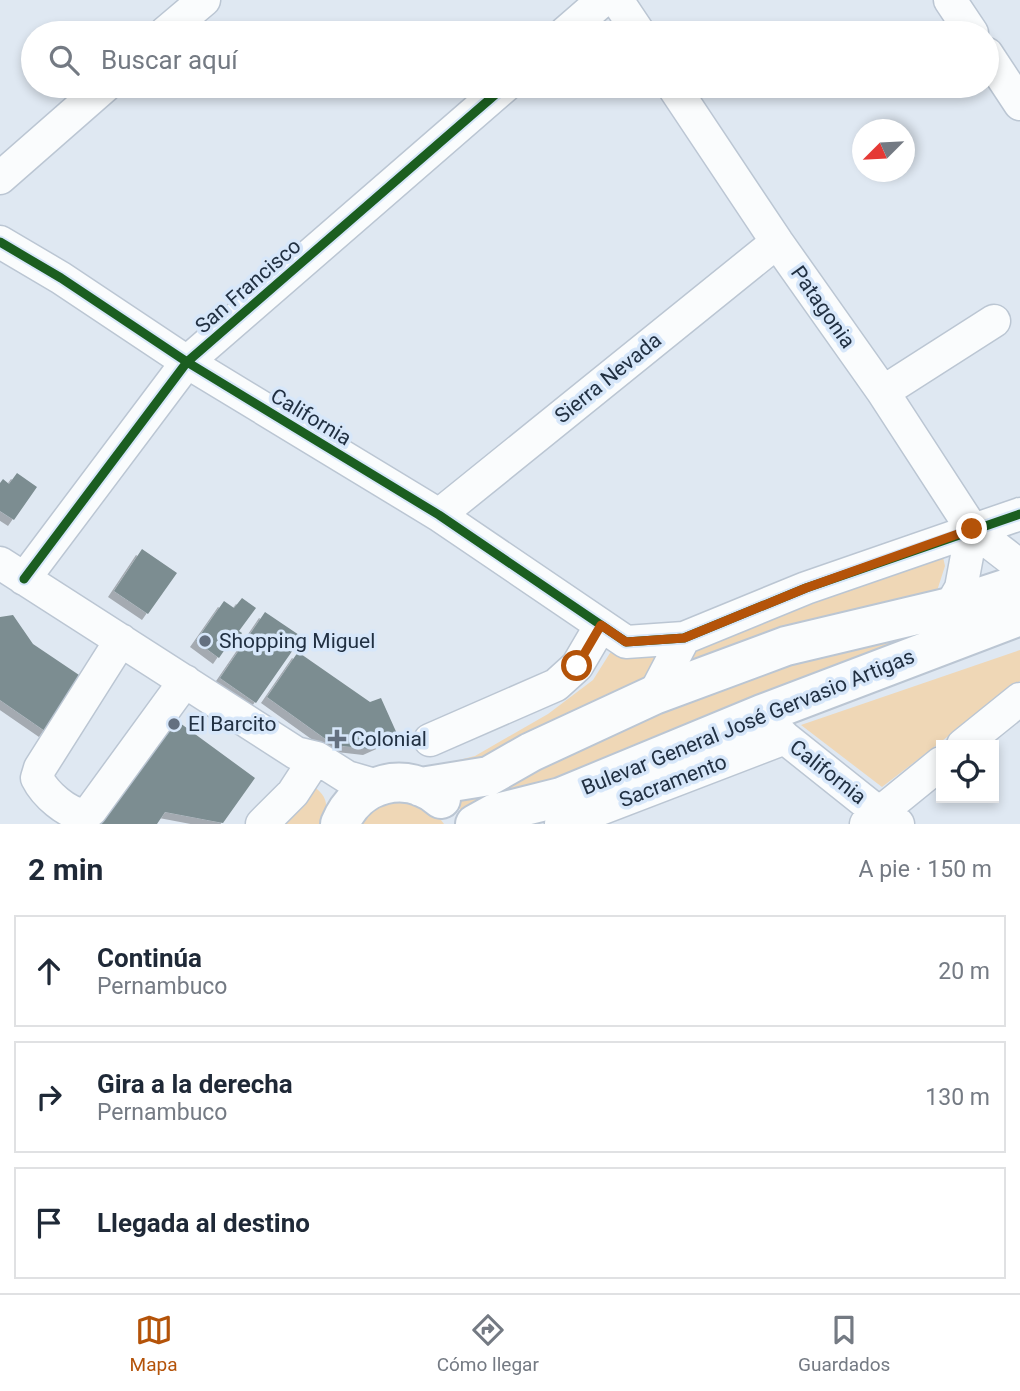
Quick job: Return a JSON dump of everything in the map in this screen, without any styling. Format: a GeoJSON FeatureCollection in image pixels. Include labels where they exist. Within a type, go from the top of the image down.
{"type":"FeatureCollection","features":[{"type":"Feature","properties":{"kind":"main road","name":"Bulevar General José Gervasio Artigas"},"geometry":{"type":"LineString","coordinates":[[378,786],[400,782],[422,787],[489,776],[531,752],[654,695],[786,646],[950,607],[1020,584]]}},
{"type":"Feature","properties":{"kind":"main road","name":"Bulevar General José Gervasio Artigas"},"geometry":{"type":"LineString","coordinates":[[475,824],[493,814],[561,797],[773,726],[1020,616]]}},
{"type":"Feature","properties":{"kind":"main road"},"geometry":{"type":"LineString","coordinates":[[342,820],[362,794],[378,786]]}},
{"type":"Feature","properties":{"kind":"main road"},"geometry":{"type":"LineString","coordinates":[[422,787],[447,805],[457,824]]}},
{"type":"Feature","properties":{"kind":"street"},"geometry":{"type":"LineString","coordinates":[[180,21],[204,0]]}},
{"type":"Feature","properties":{"kind":"street"},"geometry":{"type":"LineString","coordinates":[[579,21],[603,0]]}},
{"type":"Feature","properties":{"kind":"street"},"geometry":{"type":"LineString","coordinates":[[617,0],[631,21]]}},
{"type":"Feature","properties":{"kind":"street"},"geometry":{"type":"LineString","coordinates":[[950,0],[964,21]]}},
{"type":"Feature","properties":{"kind":"street"},"geometry":{"type":"LineString","coordinates":[[999,72],[1020,104]]}},
{"type":"Feature","properties":{"kind":"street"},"geometry":{"type":"LineString","coordinates":[[0,178],[91,98]]}},
{"type":"Feature","properties":{"kind":"street","name":"San Francisco"},"geometry":{"type":"LineString","coordinates":[[12,571],[187,362],[491,98]]}},
{"type":"Feature","properties":{"kind":"street","name":"Patagonia"},"geometry":{"type":"LineString","coordinates":[[681,98],[777,242],[883,392],[972,529],[1020,566]]}},
{"type":"Feature","properties":{"kind":"street","name":"California"},"geometry":{"type":"LineString","coordinates":[[0,242],[61,278],[187,362],[439,515],[626,642],[684,638],[806,588],[1020,514]]}},
{"type":"Feature","properties":{"kind":"street","name":"Sierra Nevada"},"geometry":{"type":"LineString","coordinates":[[439,515],[777,242]]}},
{"type":"Feature","properties":{"kind":"street"},"geometry":{"type":"LineString","coordinates":[[883,392],[994,321]]}},
{"type":"Feature","properties":{"kind":"street"},"geometry":{"type":"LineString","coordinates":[[950,607],[961,588],[972,529]]}},
{"type":"Feature","properties":{"kind":"street"},"geometry":{"type":"LineString","coordinates":[[12,571],[185,681],[302,761],[328,788],[342,820]]}},
{"type":"Feature","properties":{"kind":"street"},"geometry":{"type":"LineString","coordinates":[[430,740],[556,685],[577,666],[601,625]]}},
{"type":"Feature","properties":{"kind":"street"},"geometry":{"type":"LineString","coordinates":[[654,695],[684,638]]}},
{"type":"Feature","properties":{"kind":"street"},"geometry":{"type":"LineString","coordinates":[[121,640],[40,768],[37,778],[42,788],[78,814],[85,815],[92,810],[185,681]]}},
{"type":"Feature","properties":{"kind":"street"},"geometry":{"type":"LineString","coordinates":[[969,740],[1020,699]]}},
{"type":"Feature","properties":{"kind":"street","name":"California"},"geometry":{"type":"LineString","coordinates":[[773,726],[881,820]]}},
{"type":"Feature","properties":{"kind":"street","name":"Sacramento"},"geometry":{"type":"LineString","coordinates":[[561,824],[773,726]]}},
{"type":"Feature","properties":{"kind":"street"},"geometry":{"type":"LineString","coordinates":[[302,761],[317,758],[348,777],[378,786]]}},
{"type":"Feature","properties":{"kind":"street"},"geometry":{"type":"LineString","coordinates":[[262,824],[293,793],[302,761]]}},
{"type":"Feature","properties":{"kind":"street"},"geometry":{"type":"LineString","coordinates":[[881,820],[936,767]]}},
{"type":"Feature","properties":{"kind":"shaded area"},"geometry":{"type":"Polygon","coordinates":[[[943,557],[945,566],[936,594],[676,671],[686,647],[943,557]]]}},
{"type":"Feature","properties":{"kind":"shaded area"},"geometry":{"type":"Polygon","coordinates":[[[1020,608],[464,815],[448,792],[593,732],[795,658],[1020,608]]]}},
{"type":"Feature","properties":{"kind":"shaded area"},"geometry":{"type":"Polygon","coordinates":[[[1020,650],[1020,681],[943,740],[936,740],[936,746],[882,787],[801,725],[1020,650]]]}},
{"type":"Feature","properties":{"kind":"shaded area"},"geometry":{"type":"Polygon","coordinates":[[[610,653],[664,656],[654,675],[474,766],[423,769],[475,756],[548,714],[593,680],[610,653]]]}},
{"type":"Feature","properties":{"kind":"shaded area"},"geometry":{"type":"Polygon","coordinates":[[[309,783],[325,800],[326,810],[322,824],[276,824],[309,783]]]}},
{"type":"Feature","properties":{"kind":"shaded area"},"geometry":{"type":"Polygon","coordinates":[[[389,796],[431,807],[444,824],[354,824],[389,796]]]}},
{"type":"Feature","properties":{"kind":"building"},"geometry":{"type":"Polygon","coordinates":[[[17,473],[37,487],[14,520],[0,511],[0,483],[3,479],[9,484],[17,473]]]}},
{"type":"Feature","properties":{"kind":"building"},"geometry":{"type":"Polygon","coordinates":[[[142,549],[177,573],[148,614],[114,591],[142,549]]]}},
{"type":"Feature","properties":{"kind":"building"},"geometry":{"type":"Polygon","coordinates":[[[242,598],[256,608],[239,631],[242,633],[234,645],[230,642],[219,658],[196,641],[224,601],[234,608],[242,598]]]}},
{"type":"Feature","properties":{"kind":"building"},"geometry":{"type":"Polygon","coordinates":[[[265,612],[302,637],[256,703],[220,678],[265,612]]]}},
{"type":"Feature","properties":{"kind":"building"},"geometry":{"type":"Polygon","coordinates":[[[13,615],[33,644],[82,677],[45,731],[0,700],[0,617],[13,615]]]}},
{"type":"Feature","properties":{"kind":"building"},"geometry":{"type":"Polygon","coordinates":[[[298,652],[370,702],[381,698],[398,736],[369,749],[334,745],[267,697],[298,652]]]}},
{"type":"Feature","properties":{"kind":"building"},"geometry":{"type":"Polygon","coordinates":[[[169,715],[255,778],[223,823],[165,812],[157,824],[89,824],[169,715]]]}},
{"type":"Feature","properties":{"kind":"cycle path"},"geometry":{"type":"LineString","coordinates":[[24,579],[187,362],[491,98]]}},
{"type":"Feature","properties":{"kind":"cycle path"},"geometry":{"type":"LineString","coordinates":[[0,242],[61,278],[187,362],[439,515],[626,642],[684,638],[806,588],[1020,514]]}},
{"type":"Feature","properties":{"kind":"place","name":"Shopping Miguel"},"geometry":{"type":"Point","coordinates":[205,641]}},
{"type":"Feature","properties":{"kind":"place","name":"El Barcito"},"geometry":{"type":"Point","coordinates":[174,724]}},
{"type":"Feature","properties":{"kind":"place","name":"Colonial"},"geometry":{"type":"Point","coordinates":[337,739]}},
{"type":"Feature","properties":{"kind":"route"},"geometry":{"type":"LineString","coordinates":[[577,666],[601,625],[626,642],[684,638],[806,588],[972,529]]}}]}
